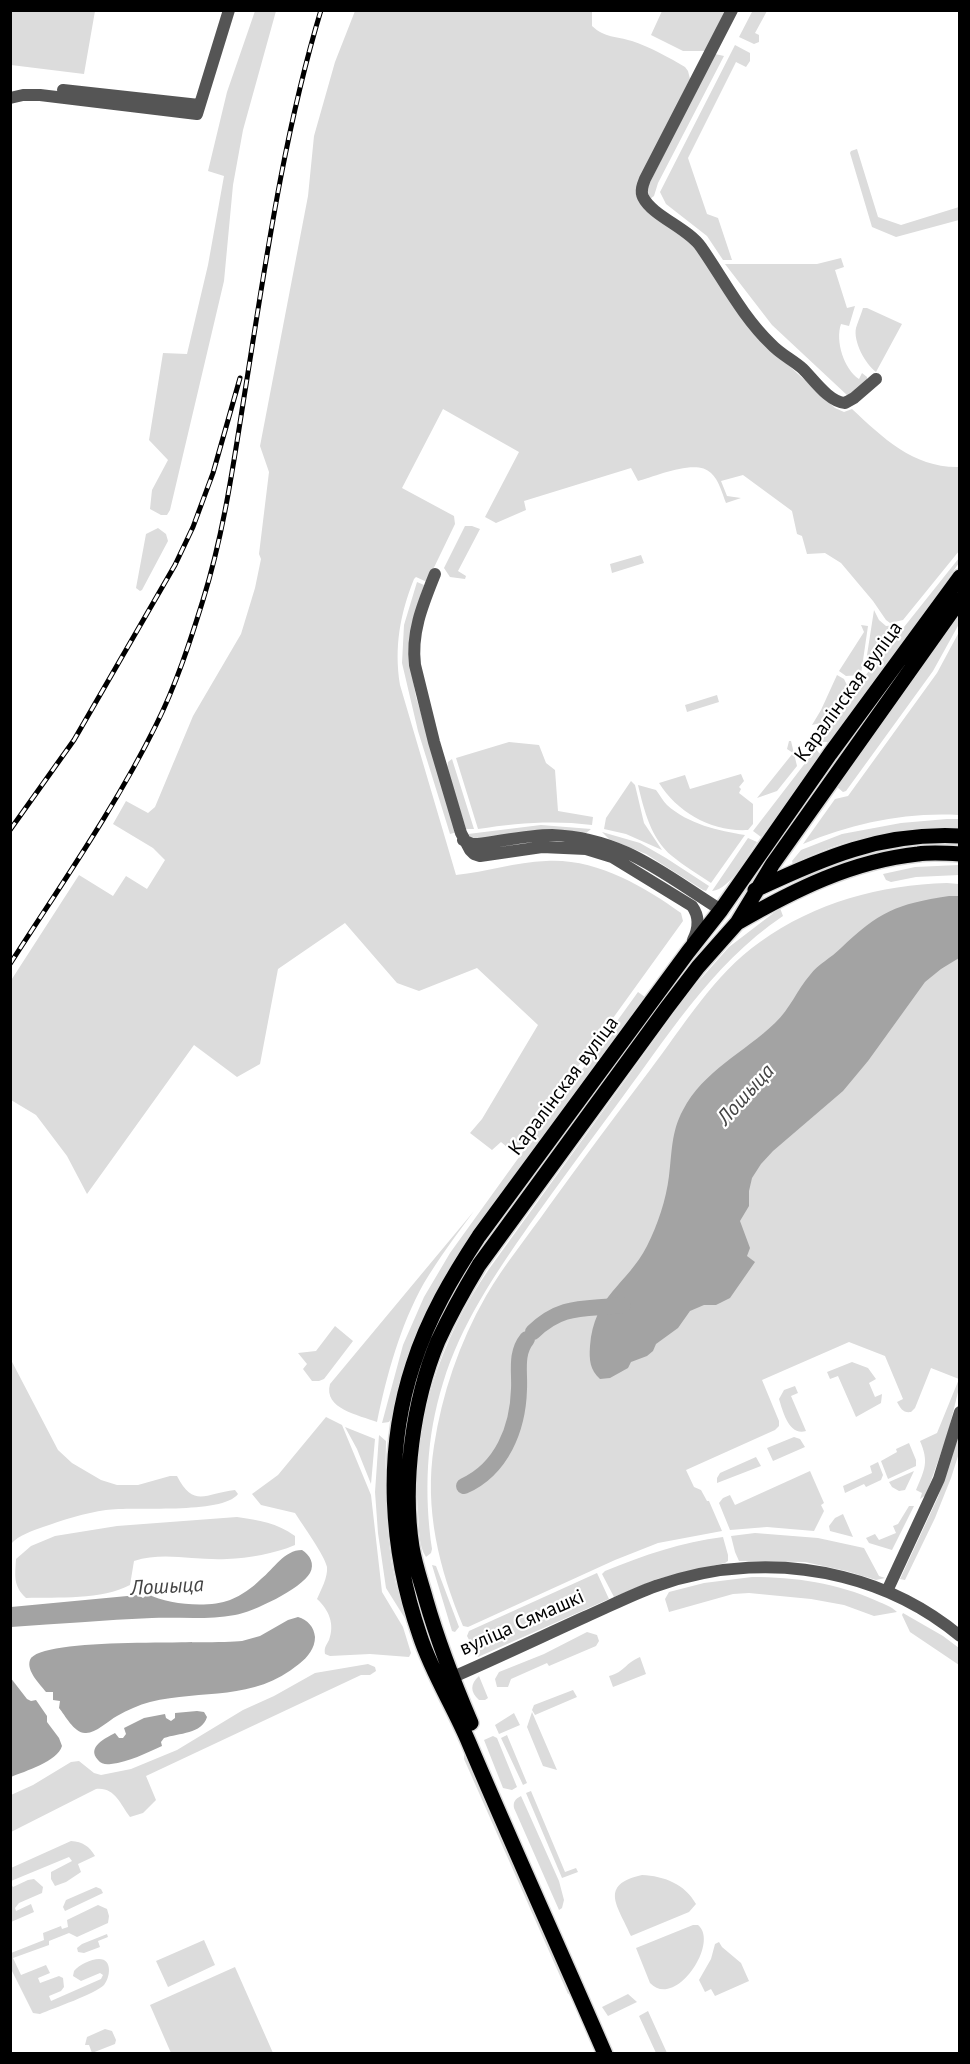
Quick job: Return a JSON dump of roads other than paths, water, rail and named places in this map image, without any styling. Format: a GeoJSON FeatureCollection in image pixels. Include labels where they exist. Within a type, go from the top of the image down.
{"type":"FeatureCollection","features":[{"type":"Feature","properties":{"kind":"main road","name":"Каралінская вуліца"},"geometry":{"type":"LineString","coordinates":[[447,1680],[416,1563],[410,1531],[409,1497],[411,1456],[422,1389],[438,1342],[456,1304],[479,1265],[692,976],[737,923],[756,889],[941,613],[960,577]]}},
{"type":"Feature","properties":{"kind":"main road","name":"Каралінская вуліца"},"geometry":{"type":"LineString","coordinates":[[447,1680],[417,1627],[400,1567],[396,1539],[395,1466],[403,1403],[413,1365],[425,1333],[454,1275],[479,1236],[688,952],[722,910],[824,763],[941,613],[960,600]]}},
{"type":"Feature","properties":{"kind":"main road"},"geometry":{"type":"LineString","coordinates":[[960,836],[927,836],[875,843],[831,856],[756,889],[722,910],[737,923],[801,888],[850,868],[920,853],[960,854]]}},
{"type":"Feature","properties":{"kind":"main road"},"geometry":{"type":"LineString","coordinates":[[772,865],[771,873],[782,878]]}},
{"type":"Feature","properties":{"kind":"main road"},"geometry":{"type":"LineString","coordinates":[[542,1152],[546,1161],[555,1162]]}},
{"type":"Feature","properties":{"kind":"main road"},"geometry":{"type":"LineString","coordinates":[[447,1680],[460,1721],[495,1805],[605,2054]]}},
{"type":"Feature","properties":{"kind":"main road","name":"вуліца Сямашкі"},"geometry":{"type":"LineString","coordinates":[[447,1680],[615,2054]]}},
{"type":"Feature","properties":{"kind":"street"},"geometry":{"type":"LineString","coordinates":[[198,110],[229,10]]}},
{"type":"Feature","properties":{"kind":"street"},"geometry":{"type":"LineString","coordinates":[[732,10],[645,179],[643,196],[657,211],[700,246],[750,321],[772,346],[799,365],[834,400],[845,403],[850,401],[876,379]]}},
{"type":"Feature","properties":{"kind":"street"},"geometry":{"type":"LineString","coordinates":[[10,90],[34,87],[198,110]]}},
{"type":"Feature","properties":{"kind":"street"},"geometry":{"type":"LineString","coordinates":[[10,98],[39,95],[198,110]]}},
{"type":"Feature","properties":{"kind":"street"},"geometry":{"type":"LineString","coordinates":[[435,573],[419,614],[413,653],[434,742],[464,840],[470,850],[480,856],[518,849],[553,847],[586,849],[612,857],[689,902],[694,908],[698,927],[688,952]]}},
{"type":"Feature","properties":{"kind":"street"},"geometry":{"type":"LineString","coordinates":[[464,840],[478,844],[549,835],[594,840],[644,860],[722,910]]}},
{"type":"Feature","properties":{"kind":"street"},"geometry":{"type":"LineString","coordinates":[[887,1591],[939,1479],[960,1412]]}},
{"type":"Feature","properties":{"kind":"street","name":"вуліца Сямашкі"},"geometry":{"type":"LineString","coordinates":[[447,1680],[642,1592],[706,1572],[751,1568],[802,1569],[859,1581],[887,1591],[940,1619],[960,1636]]}},
{"type":"Feature","properties":{"kind":"water"},"geometry":{"type":"Polygon","coordinates":[[[959,896],[959,958],[925,982],[868,1061],[843,1091],[761,1164],[752,1178],[749,1206],[740,1221],[750,1248],[747,1256],[755,1262],[730,1298],[716,1305],[704,1305],[690,1311],[678,1328],[656,1344],[647,1356],[631,1362],[628,1368],[610,1378],[600,1379],[594,1372],[590,1360],[593,1329],[605,1302],[639,1259],[655,1229],[666,1194],[676,1126],[691,1096],[713,1073],[775,1023],[813,971],[866,926],[902,906],[959,896]]]}},
{"type":"Feature","properties":{"kind":"water"},"geometry":{"type":"Polygon","coordinates":[[[302,1550],[312,1563],[310,1573],[305,1579],[276,1599],[243,1613],[215,1617],[152,1618],[11,1627],[11,1607],[138,1595],[143,1598],[148,1594],[177,1603],[200,1605],[221,1602],[247,1591],[290,1553],[302,1550]]]}},
{"type":"Feature","properties":{"kind":"water"},"geometry":{"type":"Polygon","coordinates":[[[298,1617],[312,1627],[315,1637],[314,1645],[299,1664],[282,1676],[246,1689],[146,1703],[113,1718],[89,1733],[81,1732],[74,1727],[59,1708],[60,1701],[53,1700],[53,1692],[46,1692],[34,1677],[29,1664],[30,1660],[40,1652],[63,1647],[93,1644],[242,1641],[260,1636],[298,1617]]]}},
{"type":"Feature","properties":{"kind":"water"},"geometry":{"type":"Polygon","coordinates":[[[10,1677],[27,1699],[36,1700],[62,1746],[54,1757],[11,1777],[10,1677]]]}},
{"type":"Feature","properties":{"kind":"water"},"geometry":{"type":"Polygon","coordinates":[[[204,1712],[207,1717],[200,1727],[164,1738],[161,1742],[162,1746],[144,1754],[107,1764],[98,1760],[95,1755],[96,1747],[103,1740],[115,1733],[119,1738],[123,1738],[126,1734],[124,1728],[144,1718],[165,1714],[166,1718],[171,1721],[175,1718],[175,1713],[204,1712]]]}},
{"type":"Feature","properties":{"kind":"waterway","name":"Лошыца"},"geometry":{"type":"LineString","coordinates":[[533,1332],[555,1316],[565,1312],[623,1305]]}},
{"type":"Feature","properties":{"kind":"waterway","name":"Лошыца"},"geometry":{"type":"LineString","coordinates":[[464,1486],[477,1479],[488,1469],[505,1446],[518,1404],[519,1357],[527,1339]]}},
{"type":"Feature","properties":{"kind":"railway"},"geometry":{"type":"LineString","coordinates":[[10,964],[86,846],[140,756],[170,694],[193,632],[211,573],[223,520],[286,150],[321,10]]}},
{"type":"Feature","properties":{"kind":"railway"},"geometry":{"type":"LineString","coordinates":[[10,830],[74,740],[175,565],[193,527],[213,473],[240,378]]}}]}
